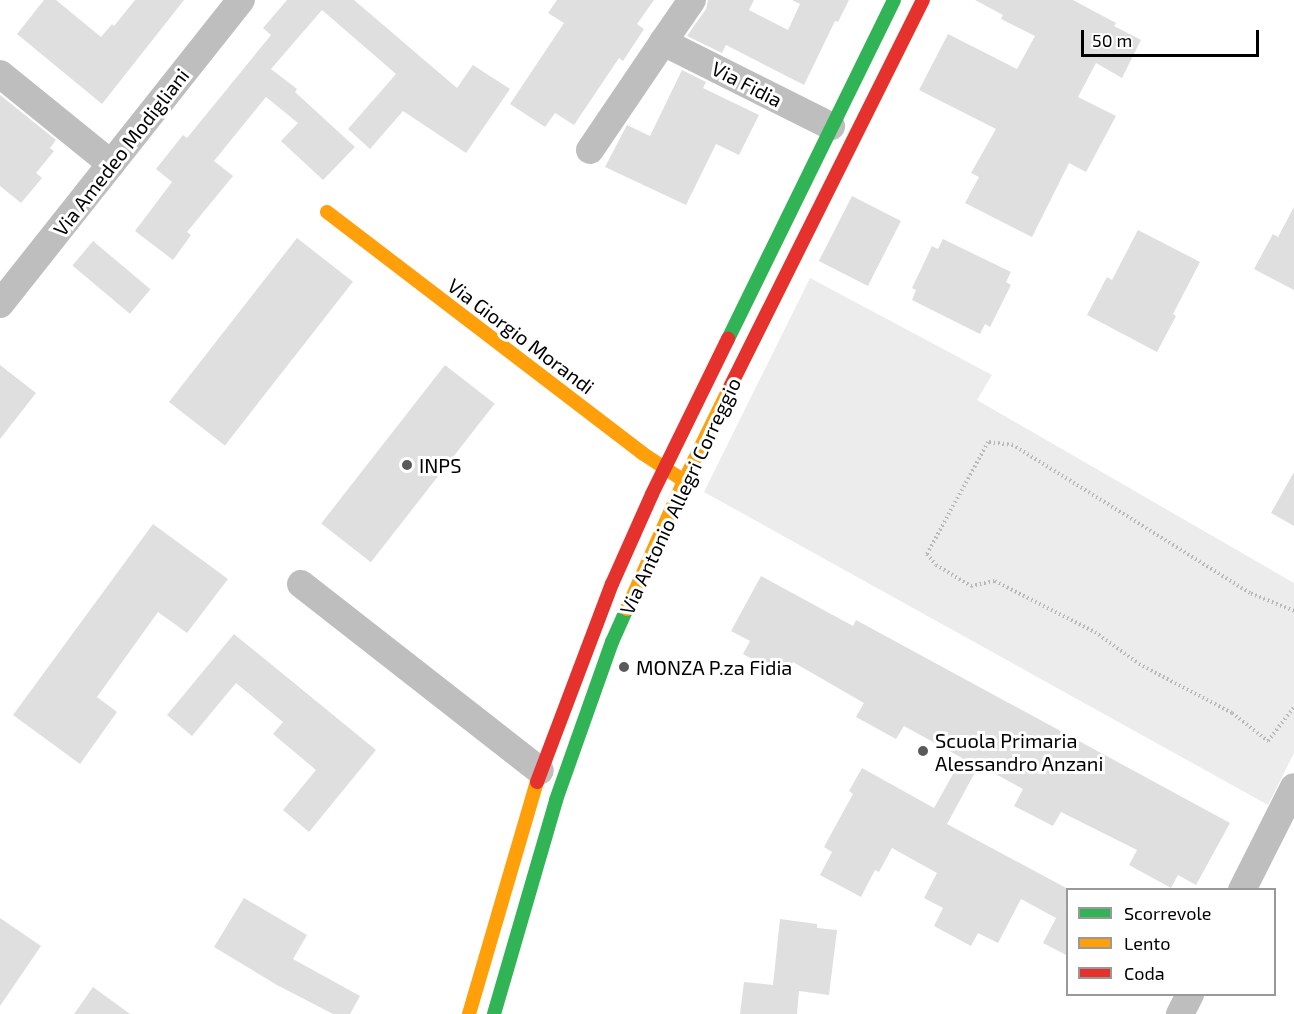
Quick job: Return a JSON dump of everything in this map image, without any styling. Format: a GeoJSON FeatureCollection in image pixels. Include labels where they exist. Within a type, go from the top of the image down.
{"type":"FeatureCollection","features":[{"type":"Feature","properties":{"kind":"street","name":"Via Amedeo Modigliani"},"geometry":{"type":"LineString","coordinates":[[0,304],[241,0]]}},
{"type":"Feature","properties":{"kind":"street"},"geometry":{"type":"LineString","coordinates":[[590,150],[692,0]]}},
{"type":"Feature","properties":{"kind":"street","name":"Via Antonio Allegri Correggio"},"geometry":{"type":"LineString","coordinates":[[470,1014],[540,771],[608,593],[664,470],[894,0]]}},
{"type":"Feature","properties":{"kind":"street","name":"Via Antonio Allegri Correggio"},"geometry":{"type":"LineString","coordinates":[[494,1014],[556,800],[590,698],[659,532],[689,484],[923,0]]}},
{"type":"Feature","properties":{"kind":"street","name":"Via Fidia"},"geometry":{"type":"LineString","coordinates":[[663,42],[831,126]]}},
{"type":"Feature","properties":{"kind":"street"},"geometry":{"type":"LineString","coordinates":[[0,74],[111,164]]}},
{"type":"Feature","properties":{"kind":"street","name":"Via Giorgio Morandi"},"geometry":{"type":"LineString","coordinates":[[327,212],[664,470],[689,484]]}},
{"type":"Feature","properties":{"kind":"street"},"geometry":{"type":"LineString","coordinates":[[302,584],[540,771]]}},
{"type":"Feature","properties":{"kind":"street"},"geometry":{"type":"LineString","coordinates":[[1243,888],[1294,787]]}},
{"type":"Feature","properties":{"kind":"street"},"geometry":{"type":"LineString","coordinates":[[1180,1014],[1189,996]]}},
{"type":"Feature","properties":{"kind":"path"},"geometry":{"type":"LineString","coordinates":[[1294,611],[1250,594],[1013,445],[988,442],[927,554],[936,565],[971,586],[995,581],[1095,632],[1140,664],[1232,713],[1268,741],[1294,707]]}},
{"type":"Feature","properties":{"kind":"shaded area"},"geometry":{"type":"Polygon","coordinates":[[[810,278],[992,375],[977,400],[1294,583],[1294,753],[1268,805],[704,492],[810,278]]]}},
{"type":"Feature","properties":{"kind":"building"},"geometry":{"type":"Polygon","coordinates":[[[44,0],[56,0],[101,37],[112,24],[114,26],[135,0],[184,0],[102,104],[17,34],[44,0]]]}},
{"type":"Feature","properties":{"kind":"building"},"geometry":{"type":"Polygon","coordinates":[[[287,0],[354,0],[457,88],[473,65],[510,89],[466,153],[403,111],[370,149],[348,129],[396,74],[322,10],[271,69],[297,89],[295,92],[355,147],[323,180],[281,141],[298,123],[266,97],[214,161],[233,176],[187,232],[191,235],[173,260],[135,231],[172,182],[156,169],[183,135],[187,138],[271,35],[263,28],[287,0]]]}},
{"type":"Feature","properties":{"kind":"building"},"geometry":{"type":"Polygon","coordinates":[[[557,0],[654,0],[637,24],[644,29],[623,61],[619,58],[574,125],[555,113],[545,127],[510,104],[564,23],[548,13],[557,0]]]}},
{"type":"Feature","properties":{"kind":"building"},"geometry":{"type":"Polygon","coordinates":[[[708,0],[754,0],[749,10],[788,30],[800,4],[792,0],[849,0],[838,22],[835,21],[804,85],[726,45],[722,53],[687,36],[706,9],[708,0]]]}},
{"type":"Feature","properties":{"kind":"building"},"geometry":{"type":"Polygon","coordinates":[[[975,0],[1073,0],[1116,23],[1114,26],[1141,40],[1122,78],[1096,63],[1078,97],[1116,116],[1086,172],[1069,163],[1032,237],[965,203],[979,177],[971,173],[996,129],[919,90],[948,34],[1017,69],[1035,36],[1001,19],[1003,15],[975,0]]]}},
{"type":"Feature","properties":{"kind":"building"},"geometry":{"type":"Polygon","coordinates":[[[682,70],[706,82],[703,88],[759,115],[739,155],[716,144],[686,205],[605,167],[627,125],[650,136],[682,70]]]}},
{"type":"Feature","properties":{"kind":"building"},"geometry":{"type":"Polygon","coordinates":[[[0,95],[56,140],[50,148],[54,151],[36,173],[42,178],[21,203],[0,186],[0,95]]]}},
{"type":"Feature","properties":{"kind":"building"},"geometry":{"type":"Polygon","coordinates":[[[852,196],[901,221],[868,286],[819,261],[852,196]]]}},
{"type":"Feature","properties":{"kind":"building"},"geometry":{"type":"Polygon","coordinates":[[[1294,207],[1294,290],[1254,269],[1273,234],[1278,237],[1294,207]]]}},
{"type":"Feature","properties":{"kind":"building"},"geometry":{"type":"Polygon","coordinates":[[[1138,230],[1200,262],[1173,314],[1176,316],[1157,352],[1087,315],[1107,277],[1112,280],[1138,230]]]}},
{"type":"Feature","properties":{"kind":"building"},"geometry":{"type":"Polygon","coordinates":[[[297,238],[353,282],[225,446],[169,402],[297,238]]]}},
{"type":"Feature","properties":{"kind":"building"},"geometry":{"type":"Polygon","coordinates":[[[943,239],[1011,272],[1006,282],[1011,285],[990,327],[985,324],[980,334],[912,300],[916,290],[912,288],[932,246],[938,249],[943,239]]]}},
{"type":"Feature","properties":{"kind":"building"},"geometry":{"type":"Polygon","coordinates":[[[93,241],[150,289],[130,314],[72,266],[93,241]]]}},
{"type":"Feature","properties":{"kind":"building"},"geometry":{"type":"Polygon","coordinates":[[[0,365],[36,393],[0,439],[0,365]]]}},
{"type":"Feature","properties":{"kind":"building"},"geometry":{"type":"Polygon","coordinates":[[[445,365],[495,404],[371,562],[321,523],[445,365]]]}},
{"type":"Feature","properties":{"kind":"building"},"geometry":{"type":"Polygon","coordinates":[[[1294,472],[1294,526],[1271,513],[1294,472]]]}},
{"type":"Feature","properties":{"kind":"building"},"geometry":{"type":"Polygon","coordinates":[[[153,524],[228,579],[187,633],[158,612],[97,697],[117,712],[80,764],[13,715],[153,524]]]}},
{"type":"Feature","properties":{"kind":"building"},"geometry":{"type":"Polygon","coordinates":[[[761,576],[853,626],[856,620],[1230,823],[1196,885],[1178,875],[1171,888],[1129,865],[1137,850],[1061,812],[1053,826],[1014,806],[1023,789],[979,765],[947,824],[1066,888],[1066,955],[1043,943],[1056,918],[1021,899],[998,943],[978,933],[971,946],[934,926],[943,908],[924,898],[937,873],[892,848],[879,872],[875,870],[861,897],[820,875],[832,852],[824,847],[853,794],[849,791],[862,768],[934,808],[962,758],[904,726],[896,739],[856,717],[864,703],[793,662],[785,677],[743,654],[750,641],[731,631],[761,576]]]}},
{"type":"Feature","properties":{"kind":"building"},"geometry":{"type":"Polygon","coordinates":[[[234,634],[376,750],[309,832],[283,810],[316,770],[273,734],[283,722],[236,683],[192,736],[167,715],[234,634]]]}},
{"type":"Feature","properties":{"kind":"building"},"geometry":{"type":"Polygon","coordinates":[[[244,898],[307,935],[293,959],[360,996],[350,1014],[333,1014],[277,985],[214,947],[244,898]]]}},
{"type":"Feature","properties":{"kind":"building"},"geometry":{"type":"Polygon","coordinates":[[[0,918],[41,946],[0,1006],[0,918]]]}},
{"type":"Feature","properties":{"kind":"building"},"geometry":{"type":"Polygon","coordinates":[[[780,919],[817,924],[817,928],[837,930],[829,995],[799,991],[797,1014],[740,1014],[744,982],[773,985],[780,919]]]}},
{"type":"Feature","properties":{"kind":"building"},"geometry":{"type":"Polygon","coordinates":[[[93,987],[130,1014],[74,1014],[93,987]]]}},
{"type":"Feature","properties":{"kind":"traffic: fast"},"geometry":{"type":"LineString","coordinates":[[728,339],[894,0]]}},
{"type":"Feature","properties":{"kind":"traffic: fast"},"geometry":{"type":"LineString","coordinates":[[494,1014],[556,800],[612,642],[627,609]]}},
{"type":"Feature","properties":{"kind":"traffic: slow"},"geometry":{"type":"LineString","coordinates":[[327,212],[642,453],[683,480]]}},
{"type":"Feature","properties":{"kind":"traffic: slow"},"geometry":{"type":"LineString","coordinates":[[627,609],[684,481],[731,385]]}},
{"type":"Feature","properties":{"kind":"traffic: slow"},"geometry":{"type":"LineString","coordinates":[[469,1014],[537,782]]}},
{"type":"Feature","properties":{"kind":"traffic: jam"},"geometry":{"type":"LineString","coordinates":[[731,385],[923,0]]}},
{"type":"Feature","properties":{"kind":"traffic: jam"},"geometry":{"type":"LineString","coordinates":[[537,782],[612,584],[652,494],[728,339]]}},
{"type":"Feature","properties":{"kind":"place","name":"INPS"},"geometry":{"type":"Point","coordinates":[407,465]}},
{"type":"Feature","properties":{"kind":"place","name":"MONZA P.za Fidia"},"geometry":{"type":"Point","coordinates":[624,667]}},
{"type":"Feature","properties":{"kind":"place","name":"Scuola Primaria Alessandro Anzani"},"geometry":{"type":"Point","coordinates":[923,751]}}]}
